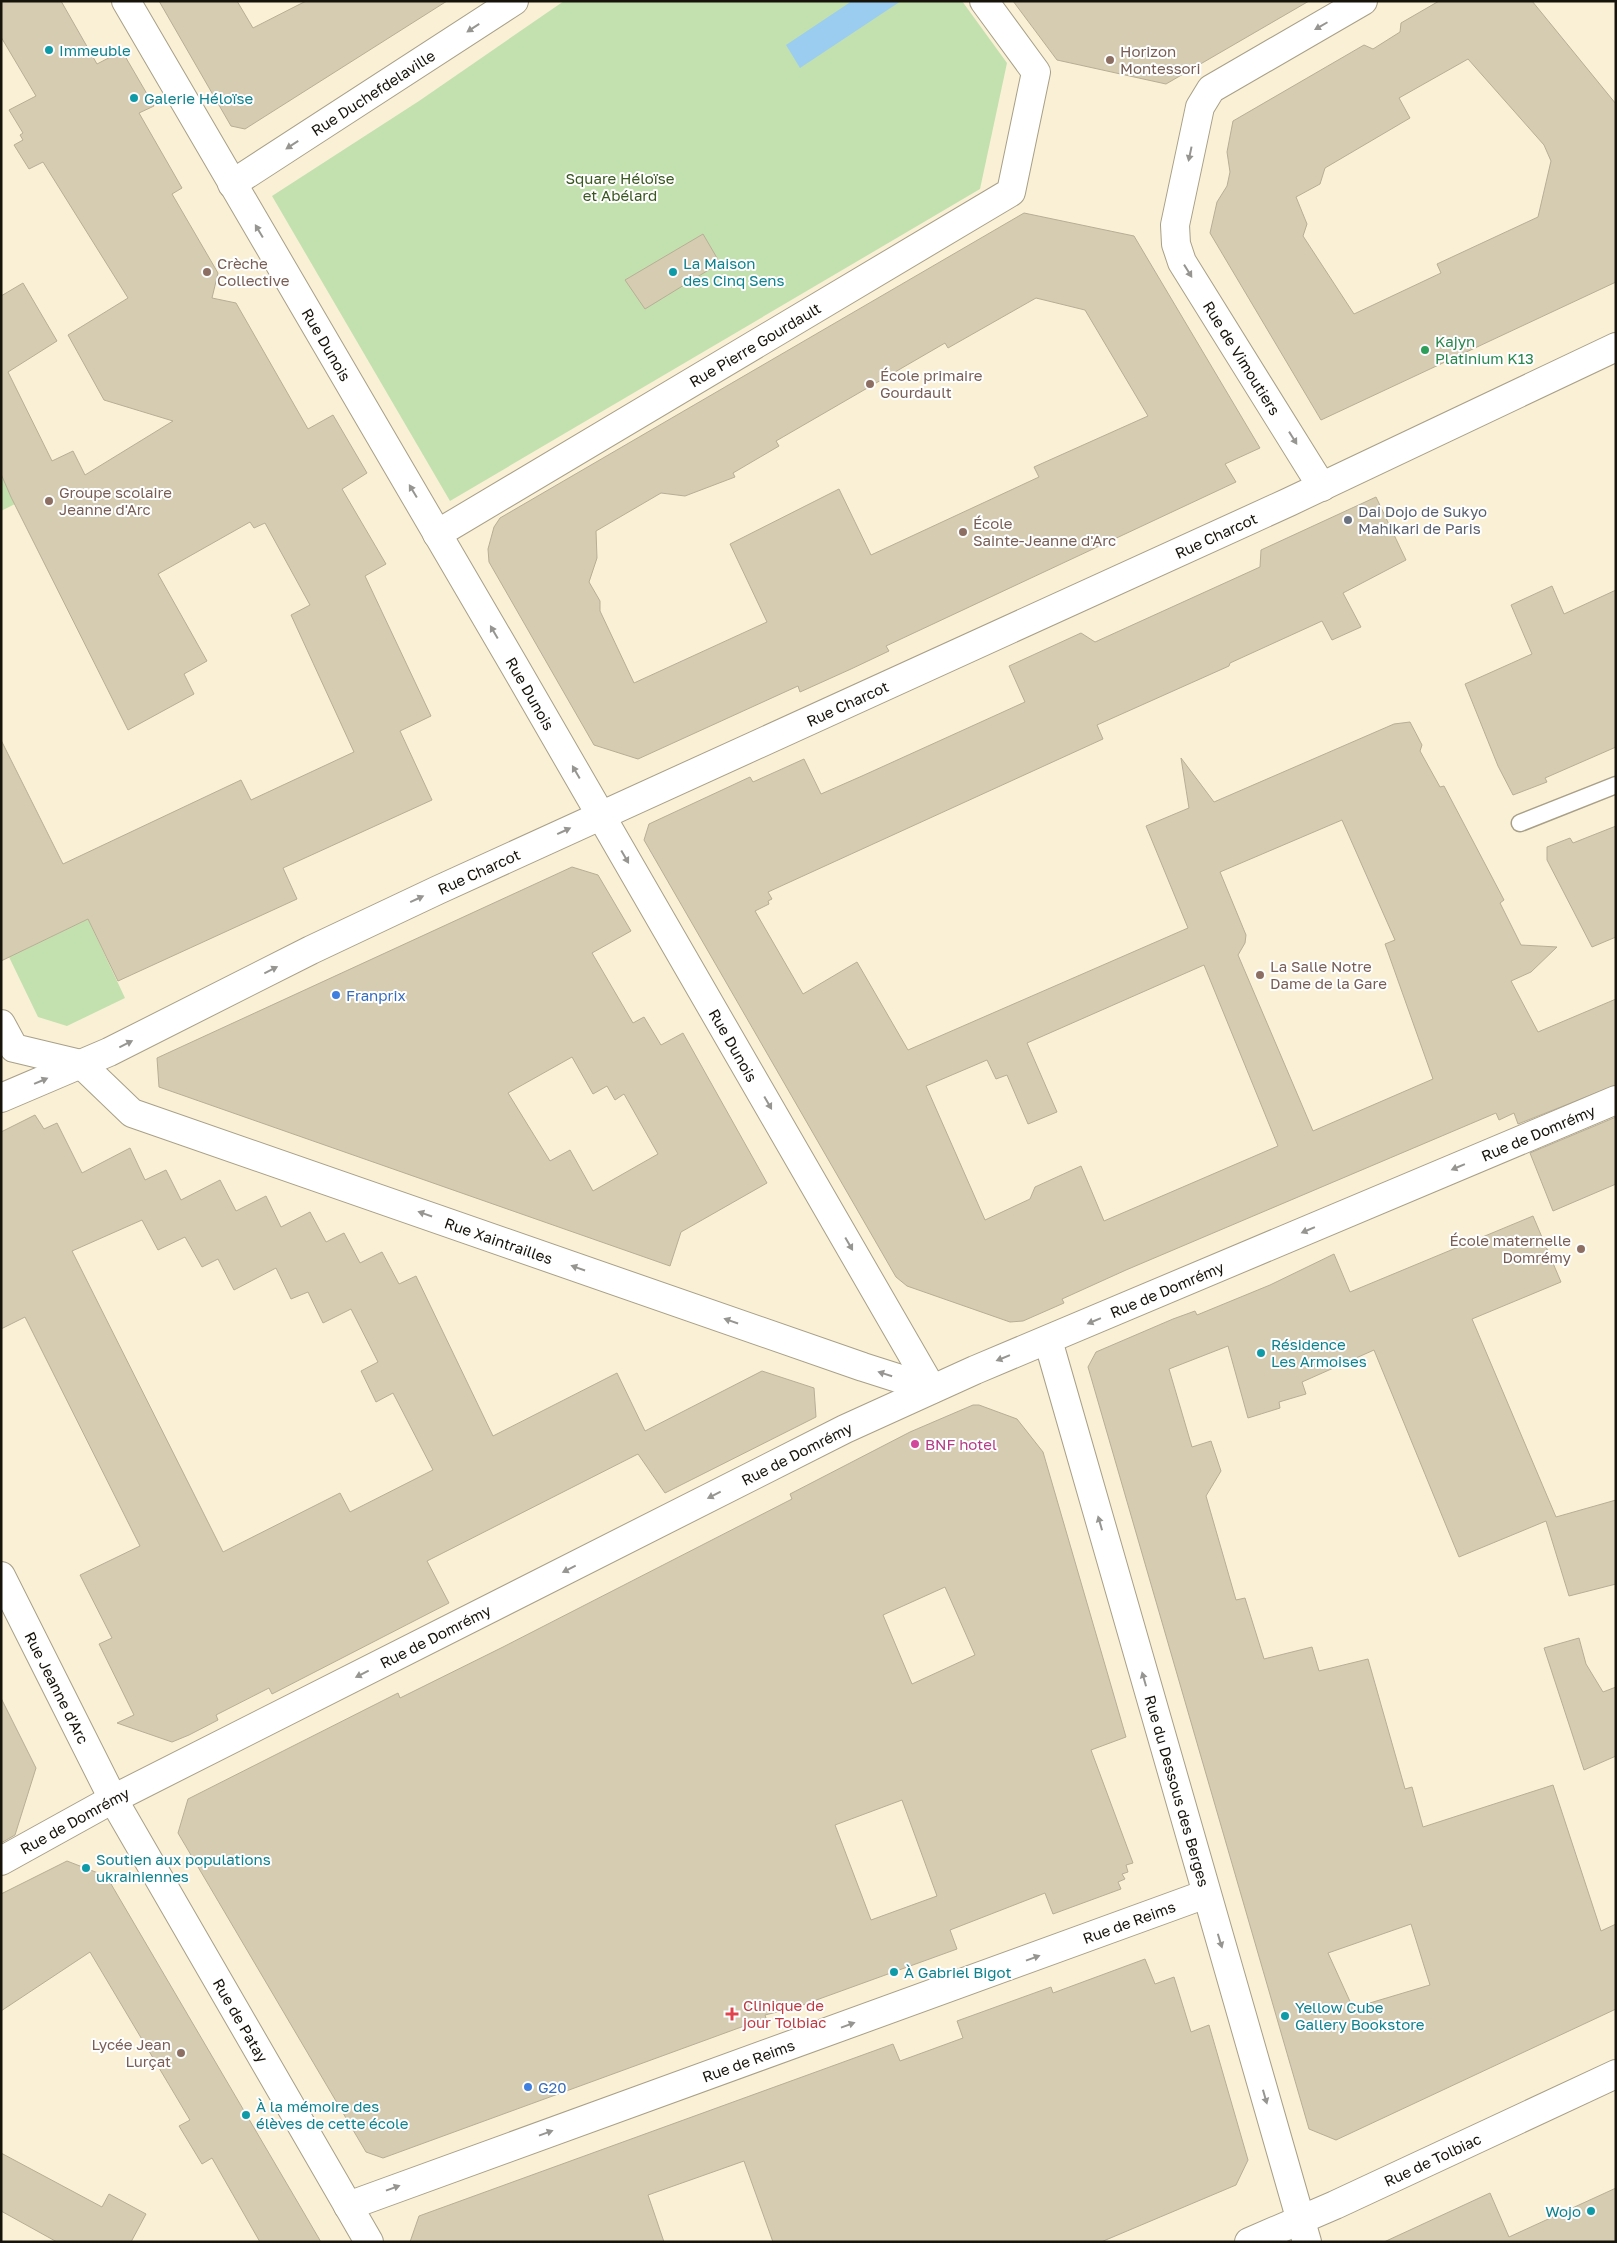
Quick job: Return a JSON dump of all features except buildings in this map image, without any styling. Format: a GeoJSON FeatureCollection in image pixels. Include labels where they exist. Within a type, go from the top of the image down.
{"type":"FeatureCollection","features":[{"type":"Feature","properties":{"kind":"street","name":"Rue Dunois"},"geometry":{"type":"LineString","coordinates":[[126,1],[600,814],[932,1389]]}},
{"type":"Feature","properties":{"kind":"street","name":"Rue Duchefdelaville"},"geometry":{"type":"LineString","coordinates":[[232,184],[514,1]]}},
{"type":"Feature","properties":{"kind":"street","name":"Rue Pierre Gourdault"},"geometry":{"type":"LineString","coordinates":[[437,534],[1011,192],[1036,72],[984,1]]}},
{"type":"Feature","properties":{"kind":"street","name":"Rue de Vimoutiers"},"geometry":{"type":"LineString","coordinates":[[1322,486],[1182,262],[1176,244],[1175,225],[1200,107],[1211,89],[1363,1]]}},
{"type":"Feature","properties":{"kind":"street","name":"Rue Charcot"},"geometry":{"type":"LineString","coordinates":[[1,1098],[109,1052],[311,950],[600,814],[1322,486],[1616,347]]}},
{"type":"Feature","properties":{"kind":"street"},"geometry":{"type":"LineString","coordinates":[[1,1024],[14,1048],[81,1064]]}},
{"type":"Feature","properties":{"kind":"street","name":"Rue Xaintrailles"},"geometry":{"type":"LineString","coordinates":[[81,1064],[132,1113],[932,1389]]}},
{"type":"Feature","properties":{"kind":"street","name":"Rue de Domrémy"},"geometry":{"type":"LineString","coordinates":[[1,1861],[113,1799],[836,1433],[932,1389],[1616,1100]]}},
{"type":"Feature","properties":{"kind":"street","name":"Rue du Dessous des Berges"},"geometry":{"type":"LineString","coordinates":[[1048,1340],[1304,2231]]}},
{"type":"Feature","properties":{"kind":"street","name":"Rue Jeanne d'Arc"},"geometry":{"type":"LineString","coordinates":[[1,1576],[113,1799]]}},
{"type":"Feature","properties":{"kind":"street","name":"Rue de Patay"},"geometry":{"type":"LineString","coordinates":[[113,1799],[369,2242]]}},
{"type":"Feature","properties":{"kind":"street","name":"Rue de Reims"},"geometry":{"type":"LineString","coordinates":[[348,2206],[1206,1894]]}},
{"type":"Feature","properties":{"kind":"street","name":"Rue de Tolbiac"},"geometry":{"type":"LineString","coordinates":[[1249,2242],[1304,2231],[1616,2074]]}},
{"type":"Feature","properties":{"kind":"lane"},"geometry":{"type":"LineString","coordinates":[[1520,823],[1616,785]]}},
{"type":"Feature","properties":{"kind":"green space","name":"Square Héloïse et Abélard"},"geometry":{"type":"Polygon","coordinates":[[[564,1],[962,1],[1007,63],[980,189],[450,501],[272,196],[419,101],[564,1]]]}},
{"type":"Feature","properties":{"kind":"green space"},"geometry":{"type":"Polygon","coordinates":[[[1,474],[15,504],[1,511],[1,474]]]}},
{"type":"Feature","properties":{"kind":"green space"},"geometry":{"type":"Polygon","coordinates":[[[88,919],[125,998],[67,1026],[38,1017],[9,957],[88,919]]]}},
{"type":"Feature","properties":{"kind":"water"},"geometry":{"type":"Polygon","coordinates":[[[852,1],[901,1],[800,68],[786,45],[852,1]]]}},
{"type":"Feature","properties":{"kind":"place","name":"Immeuble"},"geometry":{"type":"Point","coordinates":[49,50]}},
{"type":"Feature","properties":{"kind":"place","name":"Horizon Montessori"},"geometry":{"type":"Point","coordinates":[1110,60]}},
{"type":"Feature","properties":{"kind":"place","name":"Galerie Héloïse"},"geometry":{"type":"Point","coordinates":[134,98]}},
{"type":"Feature","properties":{"kind":"place","name":"Crèche Collective"},"geometry":{"type":"Point","coordinates":[207,272]}},
{"type":"Feature","properties":{"kind":"place","name":"La Maison des Cinq Sens"},"geometry":{"type":"Point","coordinates":[673,272]}},
{"type":"Feature","properties":{"kind":"place","name":"Kajyn Platinium K13"},"geometry":{"type":"Point","coordinates":[1425,350]}},
{"type":"Feature","properties":{"kind":"place","name":"École primaire Gourdault"},"geometry":{"type":"Point","coordinates":[870,384]}},
{"type":"Feature","properties":{"kind":"place","name":"Groupe scolaire Jeanne d'Arc"},"geometry":{"type":"Point","coordinates":[49,501]}},
{"type":"Feature","properties":{"kind":"place","name":"Dai Dojo de Sukyo Mahikari de Paris"},"geometry":{"type":"Point","coordinates":[1348,520]}},
{"type":"Feature","properties":{"kind":"place","name":"École Sainte-Jeanne d'Arc"},"geometry":{"type":"Point","coordinates":[963,532]}},
{"type":"Feature","properties":{"kind":"place","name":"La Salle Notre Dame de la Gare"},"geometry":{"type":"Point","coordinates":[1260,975]}},
{"type":"Feature","properties":{"kind":"place","name":"Franprix"},"geometry":{"type":"Point","coordinates":[336,995]}},
{"type":"Feature","properties":{"kind":"place","name":"École maternelle Domrémy"},"geometry":{"type":"Point","coordinates":[1581,1249]}},
{"type":"Feature","properties":{"kind":"place","name":"Résidence Les Armoises"},"geometry":{"type":"Point","coordinates":[1261,1353]}},
{"type":"Feature","properties":{"kind":"place","name":"BNF hotel"},"geometry":{"type":"Point","coordinates":[915,1444]}},
{"type":"Feature","properties":{"kind":"place","name":"Soutien aux populations ukrainiennes"},"geometry":{"type":"Point","coordinates":[86,1868]}},
{"type":"Feature","properties":{"kind":"place","name":"À Gabriel Bigot"},"geometry":{"type":"Point","coordinates":[894,1972]}},
{"type":"Feature","properties":{"kind":"place","name":"Clinique de jour Tolbiac"},"geometry":{"type":"Point","coordinates":[732,2014]}},
{"type":"Feature","properties":{"kind":"place","name":"Yellow Cube Gallery Bookstore"},"geometry":{"type":"Point","coordinates":[1285,2016]}},
{"type":"Feature","properties":{"kind":"place","name":"Lycée Jean Lurçat"},"geometry":{"type":"Point","coordinates":[181,2053]}},
{"type":"Feature","properties":{"kind":"place","name":"G20"},"geometry":{"type":"Point","coordinates":[528,2087]}},
{"type":"Feature","properties":{"kind":"place","name":"À la mémoire des élèves de cette école"},"geometry":{"type":"Point","coordinates":[246,2115]}},
{"type":"Feature","properties":{"kind":"place","name":"Wojo"},"geometry":{"type":"Point","coordinates":[1591,2211]}}]}
